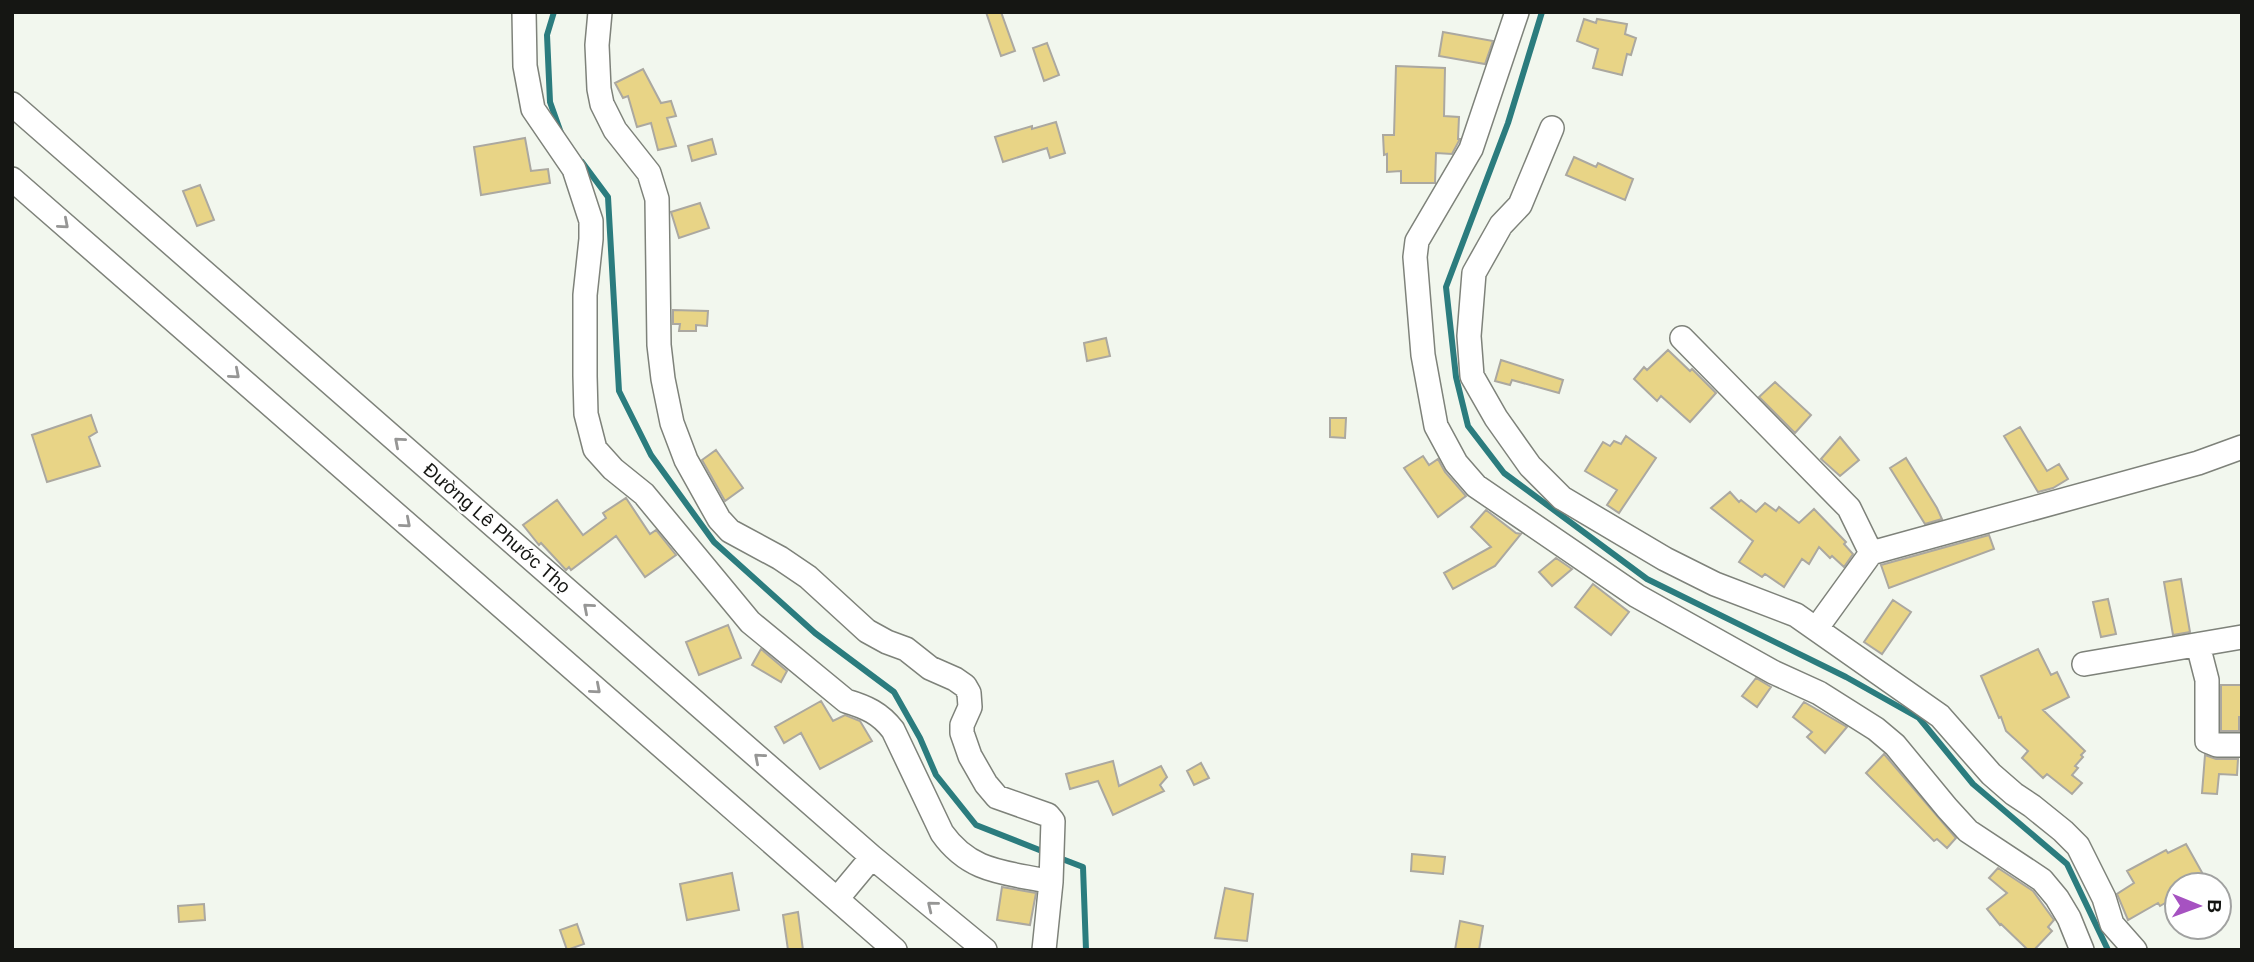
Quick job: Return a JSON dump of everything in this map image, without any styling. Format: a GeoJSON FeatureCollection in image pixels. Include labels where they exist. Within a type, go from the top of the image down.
{"type":"FeatureCollection","features":[{"type":"Feature","properties":{"kind":"street"},"geometry":{"type":"LineString","coordinates":[[524,12],[524,66],[533,109],[574,169],[591,220],[584,295],[585,376],[586,414],[595,449],[600,457],[649,500],[750,622],[846,701],[863,706],[885,719],[953,849],[979,866],[1051,876]]}},
{"type":"Feature","properties":{"kind":"street"},"geometry":{"type":"LineString","coordinates":[[600,12],[597,45],[602,104],[615,130],[649,173],[657,199],[659,345],[672,423],[686,460],[719,519],[730,531],[779,558],[807,578],[867,631],[906,649],[930,668],[965,686],[971,707],[962,725],[962,733],[977,769],[997,797],[1051,817],[1051,876],[1044,950]]}},
{"type":"Feature","properties":{"kind":"street"},"geometry":{"type":"LineString","coordinates":[[1517,12],[1471,149],[1417,241],[1415,257],[1423,355],[1436,426],[1442,442],[1476,486],[1618,583],[1773,672],[1851,711],[1876,729],[1902,752],[1968,831],[2042,880],[2063,908],[2082,950]]}},
{"type":"Feature","properties":{"kind":"street","name":"Đường Lê Phước Thọ"},"geometry":{"type":"LineString","coordinates":[[12,104],[872,857],[985,950]]}},
{"type":"Feature","properties":{"kind":"street"},"geometry":{"type":"LineString","coordinates":[[1552,128],[1520,205],[1501,225],[1474,273],[1469,336],[1472,376],[1496,418],[1531,466],[1562,498],[1664,559],[1715,584],[1796,615],[1940,716],[1991,774],[2078,846],[2104,898],[2112,924],[2135,950]]}},
{"type":"Feature","properties":{"kind":"street"},"geometry":{"type":"LineString","coordinates":[[12,179],[895,950]]}},
{"type":"Feature","properties":{"kind":"street"},"geometry":{"type":"LineString","coordinates":[[1682,338],[1849,508],[1871,553]]}},
{"type":"Feature","properties":{"kind":"street"},"geometry":{"type":"LineString","coordinates":[[1816,629],[1871,553],[2198,463],[2242,447]]}},
{"type":"Feature","properties":{"kind":"street"},"geometry":{"type":"LineString","coordinates":[[2084,664],[2242,637]]}},
{"type":"Feature","properties":{"kind":"street"},"geometry":{"type":"LineString","coordinates":[[2198,645],[2207,680],[2207,741],[2217,745],[2242,745]]}},
{"type":"Feature","properties":{"kind":"street"},"geometry":{"type":"LineString","coordinates":[[837,900],[872,857]]}},
{"type":"Feature","properties":{"kind":"building"},"geometry":{"type":"Polygon","coordinates":[[[986,12],[1001,12],[1015,51],[1001,56],[986,12]]]}},
{"type":"Feature","properties":{"kind":"building"},"geometry":{"type":"Polygon","coordinates":[[[1584,19],[1596,23],[1597,19],[1627,24],[1625,34],[1636,38],[1631,55],[1627,54],[1622,75],[1593,68],[1598,49],[1577,41],[1584,19]]]}},
{"type":"Feature","properties":{"kind":"building"},"geometry":{"type":"Polygon","coordinates":[[[1443,32],[1493,41],[1485,64],[1439,56],[1443,32]]]}},
{"type":"Feature","properties":{"kind":"building"},"geometry":{"type":"Polygon","coordinates":[[[1047,43],[1059,75],[1044,81],[1033,48],[1047,43]]]}},
{"type":"Feature","properties":{"kind":"building"},"geometry":{"type":"Polygon","coordinates":[[[1396,66],[1445,68],[1444,116],[1459,117],[1460,139],[1452,154],[1436,153],[1435,183],[1401,183],[1401,171],[1387,172],[1383,135],[1394,135],[1396,66]]]}},
{"type":"Feature","properties":{"kind":"building"},"geometry":{"type":"Polygon","coordinates":[[[643,69],[661,103],[671,101],[676,116],[667,118],[676,146],[658,150],[651,123],[637,127],[628,96],[623,98],[615,83],[643,69]]]}},
{"type":"Feature","properties":{"kind":"building"},"geometry":{"type":"Polygon","coordinates":[[[1056,122],[1065,153],[1050,158],[1047,148],[1003,162],[995,137],[1056,122]]]}},
{"type":"Feature","properties":{"kind":"building"},"geometry":{"type":"Polygon","coordinates":[[[525,138],[531,171],[548,169],[550,183],[481,195],[474,147],[525,138]]]}},
{"type":"Feature","properties":{"kind":"building"},"geometry":{"type":"Polygon","coordinates":[[[712,139],[716,154],[692,161],[688,146],[712,139]]]}},
{"type":"Feature","properties":{"kind":"building"},"geometry":{"type":"Polygon","coordinates":[[[1574,157],[1596,167],[1598,163],[1633,179],[1625,200],[1566,175],[1574,157]]]}},
{"type":"Feature","properties":{"kind":"building"},"geometry":{"type":"Polygon","coordinates":[[[200,185],[214,220],[197,226],[183,191],[200,185]]]}},
{"type":"Feature","properties":{"kind":"building"},"geometry":{"type":"Polygon","coordinates":[[[700,203],[709,228],[679,238],[671,212],[700,203]]]}},
{"type":"Feature","properties":{"kind":"building"},"geometry":{"type":"Polygon","coordinates":[[[673,310],[708,311],[707,326],[696,325],[696,331],[679,331],[680,324],[673,324],[673,310]]]}},
{"type":"Feature","properties":{"kind":"building"},"geometry":{"type":"Polygon","coordinates":[[[1106,338],[1110,356],[1087,361],[1084,343],[1106,338]]]}},
{"type":"Feature","properties":{"kind":"building"},"geometry":{"type":"Polygon","coordinates":[[[1668,350],[1716,393],[1690,422],[1661,396],[1657,401],[1634,379],[1644,367],[1647,370],[1668,350]]]}},
{"type":"Feature","properties":{"kind":"building"},"geometry":{"type":"Polygon","coordinates":[[[1501,360],[1563,380],[1559,393],[1512,380],[1510,385],[1495,381],[1501,360]]]}},
{"type":"Feature","properties":{"kind":"building"},"geometry":{"type":"Polygon","coordinates":[[[1775,382],[1811,415],[1795,433],[1759,397],[1775,382]]]}},
{"type":"Feature","properties":{"kind":"building"},"geometry":{"type":"Polygon","coordinates":[[[91,415],[97,432],[89,437],[100,466],[47,482],[32,435],[91,415]]]}},
{"type":"Feature","properties":{"kind":"building"},"geometry":{"type":"Polygon","coordinates":[[[1330,418],[1346,418],[1345,438],[1330,437],[1330,418]]]}},
{"type":"Feature","properties":{"kind":"building"},"geometry":{"type":"Polygon","coordinates":[[[2020,427],[2047,471],[2059,464],[2068,479],[2053,488],[2038,492],[2004,436],[2020,427]]]}},
{"type":"Feature","properties":{"kind":"building"},"geometry":{"type":"Polygon","coordinates":[[[1626,436],[1656,458],[1619,513],[1607,505],[1617,490],[1585,471],[1603,442],[1610,446],[1614,441],[1621,444],[1626,436]]]}},
{"type":"Feature","properties":{"kind":"building"},"geometry":{"type":"Polygon","coordinates":[[[1840,437],[1859,460],[1840,476],[1821,459],[1840,437]]]}},
{"type":"Feature","properties":{"kind":"building"},"geometry":{"type":"Polygon","coordinates":[[[716,450],[743,488],[725,501],[702,460],[716,450]]]}},
{"type":"Feature","properties":{"kind":"building"},"geometry":{"type":"Polygon","coordinates":[[[1423,456],[1429,465],[1438,459],[1445,472],[1466,496],[1438,517],[1404,468],[1423,456]]]}},
{"type":"Feature","properties":{"kind":"building"},"geometry":{"type":"Polygon","coordinates":[[[1906,458],[1942,519],[1925,524],[1890,468],[1906,458]]]}},
{"type":"Feature","properties":{"kind":"building"},"geometry":{"type":"Polygon","coordinates":[[[1730,492],[1739,502],[1741,500],[1756,512],[1765,503],[1776,511],[1779,507],[1799,523],[1814,509],[1846,542],[1844,544],[1853,554],[1844,567],[1819,547],[1809,564],[1802,559],[1784,587],[1765,574],[1762,577],[1739,562],[1753,541],[1711,508],[1730,492]]]}},
{"type":"Feature","properties":{"kind":"building"},"geometry":{"type":"Polygon","coordinates":[[[626,498],[650,534],[656,530],[676,555],[645,577],[616,536],[571,570],[569,567],[566,570],[541,543],[539,545],[523,525],[557,500],[583,535],[606,518],[603,513],[626,498]]]}},
{"type":"Feature","properties":{"kind":"building"},"geometry":{"type":"Polygon","coordinates":[[[1486,510],[1521,534],[1495,566],[1453,589],[1444,573],[1491,547],[1471,527],[1486,510]]]}},
{"type":"Feature","properties":{"kind":"building"},"geometry":{"type":"Polygon","coordinates":[[[1989,535],[1994,549],[1889,588],[1881,565],[1989,535]]]}},
{"type":"Feature","properties":{"kind":"building"},"geometry":{"type":"Polygon","coordinates":[[[1556,558],[1572,569],[1552,586],[1539,572],[1556,558]]]}},
{"type":"Feature","properties":{"kind":"building"},"geometry":{"type":"Polygon","coordinates":[[[2181,579],[2190,632],[2173,635],[2164,582],[2181,579]]]}},
{"type":"Feature","properties":{"kind":"building"},"geometry":{"type":"Polygon","coordinates":[[[1593,584],[1629,612],[1611,635],[1575,607],[1593,584]]]}},
{"type":"Feature","properties":{"kind":"building"},"geometry":{"type":"Polygon","coordinates":[[[2108,599],[2116,634],[2101,637],[2093,602],[2108,599]]]}},
{"type":"Feature","properties":{"kind":"building"},"geometry":{"type":"Polygon","coordinates":[[[1893,600],[1911,612],[1882,654],[1864,642],[1893,600]]]}},
{"type":"Feature","properties":{"kind":"building"},"geometry":{"type":"Polygon","coordinates":[[[728,625],[741,658],[699,675],[686,642],[728,625]]]}},
{"type":"Feature","properties":{"kind":"building"},"geometry":{"type":"Polygon","coordinates":[[[761,649],[787,671],[781,682],[752,665],[761,649]]]}},
{"type":"Feature","properties":{"kind":"building"},"geometry":{"type":"Polygon","coordinates":[[[2038,649],[2051,675],[2057,672],[2069,697],[2043,710],[2085,751],[2072,775],[2082,783],[2072,794],[2047,774],[2043,778],[2022,758],[2028,751],[2006,731],[1981,676],[2038,649]]]}},
{"type":"Feature","properties":{"kind":"building"},"geometry":{"type":"Polygon","coordinates":[[[1756,678],[1771,687],[1757,707],[1742,696],[1756,678]]]}},
{"type":"Feature","properties":{"kind":"building"},"geometry":{"type":"Polygon","coordinates":[[[2221,685],[2242,685],[2239,731],[2221,731],[2221,685]]]}},
{"type":"Feature","properties":{"kind":"building"},"geometry":{"type":"Polygon","coordinates":[[[821,701],[833,721],[845,715],[860,721],[872,741],[820,769],[801,733],[784,743],[775,727],[821,701]]]}},
{"type":"Feature","properties":{"kind":"building"},"geometry":{"type":"Polygon","coordinates":[[[1804,702],[1847,727],[1825,753],[1807,737],[1812,732],[1793,717],[1804,702]]]}},
{"type":"Feature","properties":{"kind":"building"},"geometry":{"type":"Polygon","coordinates":[[[1884,754],[1956,838],[1947,848],[1937,839],[1934,841],[1866,773],[1884,754]]]}},
{"type":"Feature","properties":{"kind":"building"},"geometry":{"type":"Polygon","coordinates":[[[2205,755],[2216,759],[2238,759],[2237,775],[2219,774],[2217,794],[2202,793],[2205,755]]]}},
{"type":"Feature","properties":{"kind":"building"},"geometry":{"type":"Polygon","coordinates":[[[1113,761],[1119,786],[1161,766],[1167,777],[1160,785],[1164,791],[1113,815],[1098,781],[1070,789],[1066,774],[1113,761]]]}},
{"type":"Feature","properties":{"kind":"building"},"geometry":{"type":"Polygon","coordinates":[[[1201,763],[1209,778],[1194,785],[1187,771],[1201,763]]]}},
{"type":"Feature","properties":{"kind":"building"},"geometry":{"type":"Polygon","coordinates":[[[2186,844],[2201,871],[2163,871],[2163,904],[2160,906],[2158,903],[2128,920],[2117,894],[2134,883],[2127,871],[2166,850],[2168,853],[2186,844]]]}},
{"type":"Feature","properties":{"kind":"building"},"geometry":{"type":"Polygon","coordinates":[[[1412,854],[1445,857],[1443,874],[1411,871],[1412,854]]]}},
{"type":"Feature","properties":{"kind":"building"},"geometry":{"type":"Polygon","coordinates":[[[1998,868],[2033,891],[2054,920],[2048,927],[2052,931],[2034,950],[2028,950],[2000,925],[1987,909],[2007,893],[1989,878],[1998,868]]]}},
{"type":"Feature","properties":{"kind":"building"},"geometry":{"type":"Polygon","coordinates":[[[732,873],[739,910],[687,920],[680,884],[732,873]]]}},
{"type":"Feature","properties":{"kind":"building"},"geometry":{"type":"Polygon","coordinates":[[[1002,887],[1036,893],[1030,925],[997,920],[1002,887]]]}},
{"type":"Feature","properties":{"kind":"building"},"geometry":{"type":"Polygon","coordinates":[[[1225,888],[1253,894],[1247,941],[1215,938],[1225,888]]]}},
{"type":"Feature","properties":{"kind":"building"},"geometry":{"type":"Polygon","coordinates":[[[204,904],[205,920],[179,922],[178,906],[204,904]]]}},
{"type":"Feature","properties":{"kind":"building"},"geometry":{"type":"Polygon","coordinates":[[[798,912],[803,950],[788,950],[783,915],[798,912]]]}},
{"type":"Feature","properties":{"kind":"building"},"geometry":{"type":"Polygon","coordinates":[[[1460,921],[1483,926],[1479,950],[1455,950],[1460,921]]]}},
{"type":"Feature","properties":{"kind":"building"},"geometry":{"type":"Polygon","coordinates":[[[577,924],[584,944],[567,950],[560,930],[577,924]]]}},
{"type":"Feature","properties":{"kind":"waterway"},"geometry":{"type":"LineString","coordinates":[[554,12],[547,35],[550,102],[561,133]]}},
{"type":"Feature","properties":{"kind":"waterway"},"geometry":{"type":"LineString","coordinates":[[1542,12],[1508,123],[1446,287],[1456,377],[1468,426],[1504,473],[1647,579],[1846,677],[1919,718],[1973,784],[2067,864],[2108,950]]}},
{"type":"Feature","properties":{"kind":"waterway"},"geometry":{"type":"LineString","coordinates":[[582,162],[608,197],[619,391],[651,455],[714,542],[815,633],[894,692],[920,738],[936,775],[976,825],[1047,853]]}},
{"type":"Feature","properties":{"kind":"waterway"},"geometry":{"type":"LineString","coordinates":[[1057,857],[1083,867],[1086,950]]}}]}
